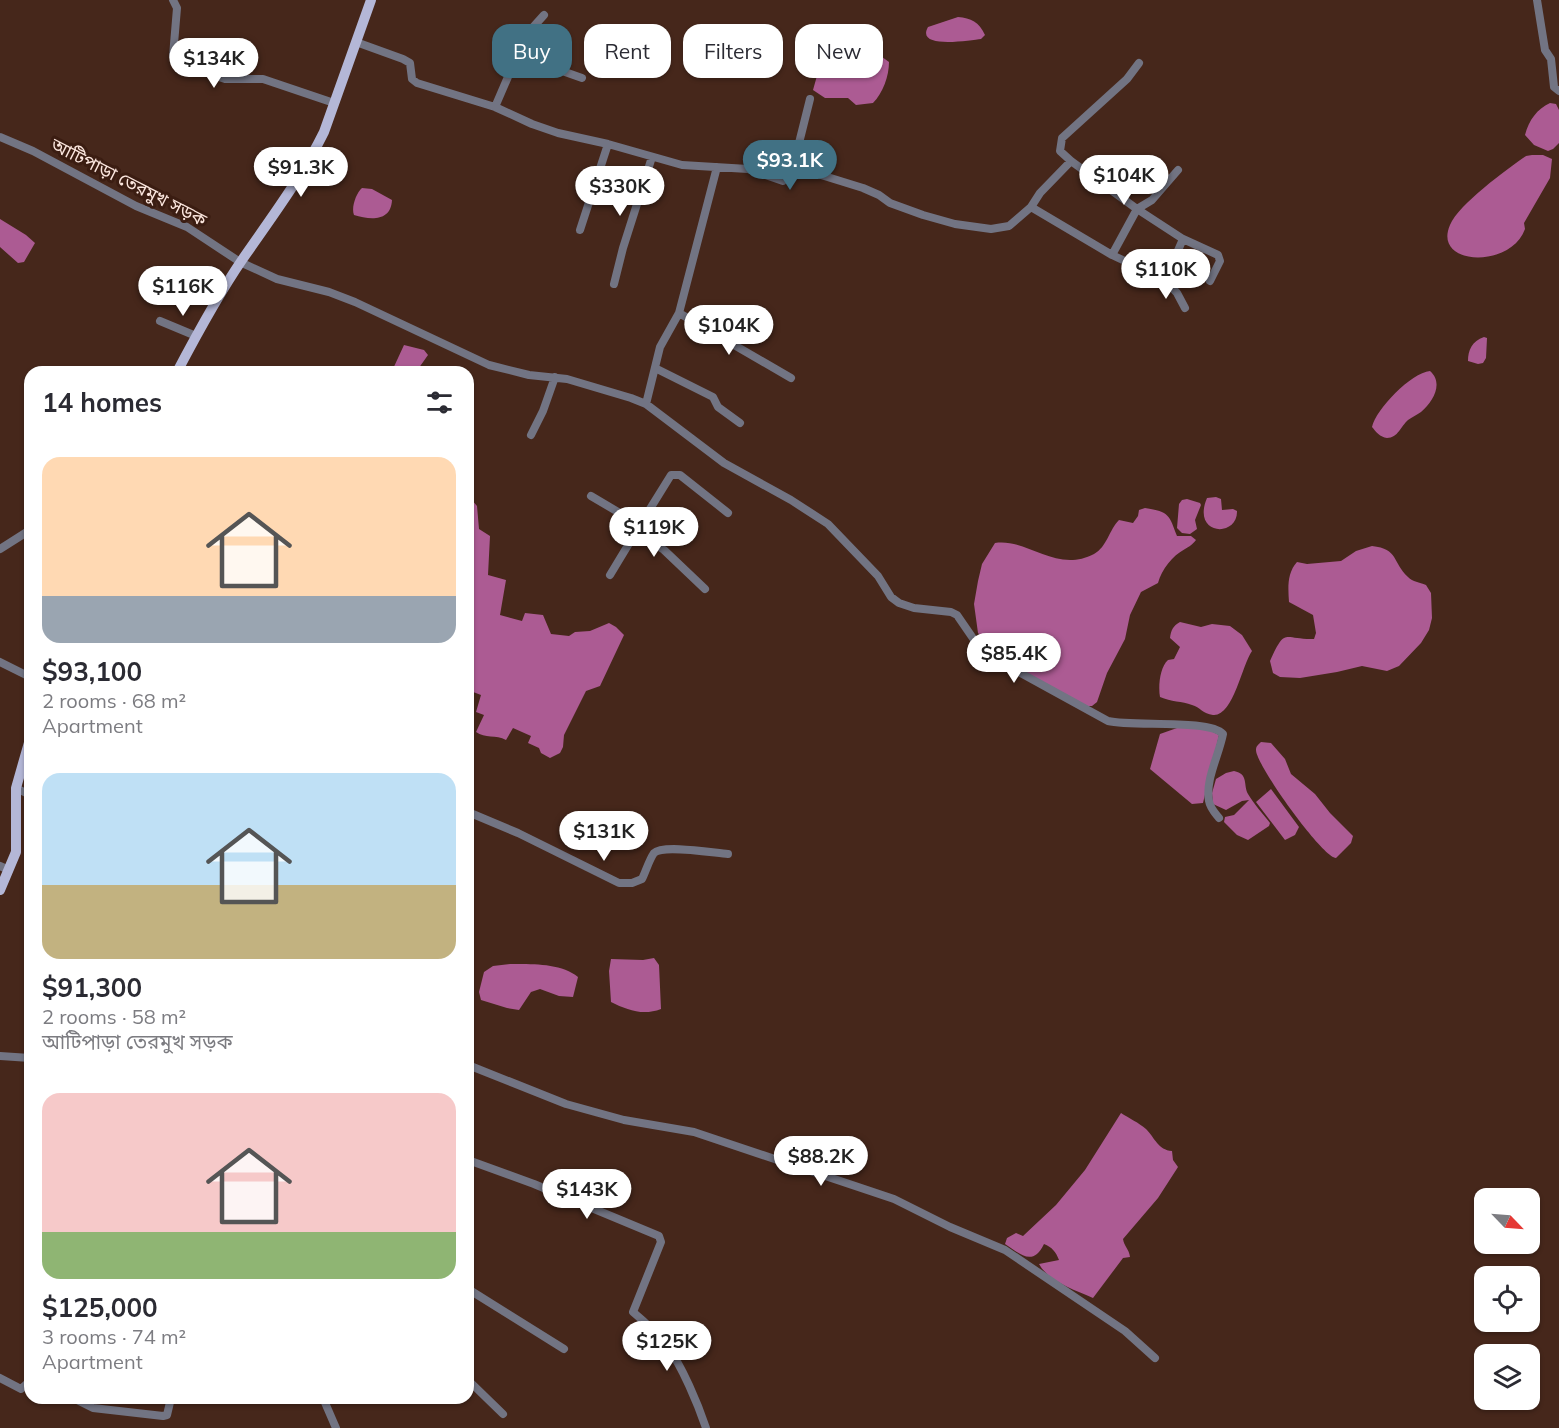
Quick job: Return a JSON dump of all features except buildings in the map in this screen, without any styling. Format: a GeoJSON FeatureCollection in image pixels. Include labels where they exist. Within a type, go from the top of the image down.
{"type":"FeatureCollection","features":[{"type":"Feature","properties":{"kind":"main road"},"geometry":{"type":"LineString","coordinates":[[180,366],[240,262],[315,150],[371,0]]}},
{"type":"Feature","properties":{"kind":"main road"},"geometry":{"type":"LineString","coordinates":[[0,890],[4,868],[16,852],[16,788],[24,760]]}},
{"type":"Feature","properties":{"kind":"street"},"geometry":{"type":"LineString","coordinates":[[173,0],[177,8],[173,56],[176,63],[225,79],[263,79],[334,103]]}},
{"type":"Feature","properties":{"kind":"street"},"geometry":{"type":"LineString","coordinates":[[1537,0],[1545,50],[1551,59],[1554,87],[1559,92]]}},
{"type":"Feature","properties":{"kind":"street"},"geometry":{"type":"LineString","coordinates":[[536,24],[544,15]]}},
{"type":"Feature","properties":{"kind":"street"},"geometry":{"type":"LineString","coordinates":[[356,42],[410,63],[412,79],[417,83],[495,107],[558,133],[608,144],[682,165],[748,169],[783,181],[794,163],[810,99]]}},
{"type":"Feature","properties":{"kind":"street"},"geometry":{"type":"LineString","coordinates":[[1139,63],[1127,79],[1062,138],[1060,151],[1137,209],[1183,239],[1218,255],[1220,261],[1210,281]]}},
{"type":"Feature","properties":{"kind":"street"},"geometry":{"type":"LineString","coordinates":[[572,74],[582,78]]}},
{"type":"Feature","properties":{"kind":"street"},"geometry":{"type":"LineString","coordinates":[[495,107],[507,78]]}},
{"type":"Feature","properties":{"kind":"street","name":"আটিপাড়া তেরমুখ সড়ক"},"geometry":{"type":"LineString","coordinates":[[0,138],[33,151],[136,206],[187,227],[240,262],[277,279],[329,292],[355,302],[489,365],[529,375],[581,382],[646,405],[724,463],[791,500],[828,524],[878,576],[891,597],[899,603],[914,608],[951,612],[957,615],[986,654],[1108,721],[1218,729],[1223,734],[1211,781],[1209,800],[1219,818]]}},
{"type":"Feature","properties":{"kind":"street"},"geometry":{"type":"LineString","coordinates":[[580,230],[608,144]]}},
{"type":"Feature","properties":{"kind":"street"},"geometry":{"type":"LineString","coordinates":[[614,284],[652,157]]}},
{"type":"Feature","properties":{"kind":"street"},"geometry":{"type":"LineString","coordinates":[[794,163],[821,175],[863,188],[890,203],[923,215],[955,224],[991,229],[1009,226],[1031,207],[1040,193],[1071,161]]}},
{"type":"Feature","properties":{"kind":"street"},"geometry":{"type":"LineString","coordinates":[[646,405],[660,347],[679,313],[717,167]]}},
{"type":"Feature","properties":{"kind":"street"},"geometry":{"type":"LineString","coordinates":[[1112,255],[1137,209],[1152,200],[1178,170]]}},
{"type":"Feature","properties":{"kind":"street"},"geometry":{"type":"LineString","coordinates":[[1031,207],[1112,255],[1165,280],[1177,293],[1185,308]]}},
{"type":"Feature","properties":{"kind":"street"},"geometry":{"type":"LineString","coordinates":[[1165,280],[1183,239]]}},
{"type":"Feature","properties":{"kind":"street"},"geometry":{"type":"LineString","coordinates":[[679,313],[791,378]]}},
{"type":"Feature","properties":{"kind":"street"},"geometry":{"type":"LineString","coordinates":[[160,321],[196,336]]}},
{"type":"Feature","properties":{"kind":"street"},"geometry":{"type":"LineString","coordinates":[[655,368],[712,397],[718,407],[740,423]]}},
{"type":"Feature","properties":{"kind":"street"},"geometry":{"type":"LineString","coordinates":[[531,435],[543,411],[555,377]]}},
{"type":"Feature","properties":{"kind":"street"},"geometry":{"type":"LineString","coordinates":[[610,575],[671,475],[680,475],[728,513]]}},
{"type":"Feature","properties":{"kind":"street"},"geometry":{"type":"LineString","coordinates":[[591,496],[638,528],[705,589]]}},
{"type":"Feature","properties":{"kind":"street"},"geometry":{"type":"LineString","coordinates":[[0,549],[24,534]]}},
{"type":"Feature","properties":{"kind":"street"},"geometry":{"type":"LineString","coordinates":[[0,662],[24,674]]}},
{"type":"Feature","properties":{"kind":"street"},"geometry":{"type":"LineString","coordinates":[[16,788],[24,792]]}},
{"type":"Feature","properties":{"kind":"street"},"geometry":{"type":"LineString","coordinates":[[474,815],[518,833],[619,883],[632,883],[642,879],[654,853],[659,850],[677,848],[728,854]]}},
{"type":"Feature","properties":{"kind":"street"},"geometry":{"type":"LineString","coordinates":[[0,1056],[24,1058]]}},
{"type":"Feature","properties":{"kind":"street"},"geometry":{"type":"LineString","coordinates":[[474,1067],[566,1104],[624,1120],[694,1132],[894,1199],[950,1227],[1005,1250],[1125,1331],[1155,1358]]}},
{"type":"Feature","properties":{"kind":"street"},"geometry":{"type":"LineString","coordinates":[[474,1162],[534,1184],[659,1236],[661,1242],[633,1312],[668,1347],[700,1411],[705,1428]]}},
{"type":"Feature","properties":{"kind":"street"},"geometry":{"type":"LineString","coordinates":[[474,1293],[564,1349]]}},
{"type":"Feature","properties":{"kind":"street"},"geometry":{"type":"LineString","coordinates":[[0,1378],[21,1389],[24,1386]]}},
{"type":"Feature","properties":{"kind":"street"},"geometry":{"type":"LineString","coordinates":[[474,1386],[503,1414]]}},
{"type":"Feature","properties":{"kind":"street"},"geometry":{"type":"LineString","coordinates":[[85,1404],[93,1408],[164,1416],[167,1415],[170,1404]]}},
{"type":"Feature","properties":{"kind":"street"},"geometry":{"type":"LineString","coordinates":[[326,1404],[336,1428]]}},
{"type":"Feature","properties":{"kind":"shaded area"},"geometry":{"type":"Polygon","coordinates":[[[958,17],[974,22],[985,35],[981,39],[956,42],[929,39],[926,34],[928,27],[958,17]]]}},
{"type":"Feature","properties":{"kind":"shaded area"},"geometry":{"type":"Polygon","coordinates":[[[883,58],[889,62],[885,84],[873,103],[856,105],[848,98],[825,98],[813,90],[816,78],[883,78],[883,58]]]}},
{"type":"Feature","properties":{"kind":"shaded area"},"geometry":{"type":"Polygon","coordinates":[[[1550,103],[1556,104],[1559,110],[1559,143],[1548,151],[1534,145],[1525,135],[1534,116],[1550,103]]]}},
{"type":"Feature","properties":{"kind":"shaded area"},"geometry":{"type":"Polygon","coordinates":[[[1543,155],[1552,159],[1550,178],[1524,223],[1525,229],[1517,242],[1505,251],[1490,256],[1462,255],[1452,249],[1447,239],[1450,225],[1463,207],[1507,170],[1526,156],[1543,155]]]}},
{"type":"Feature","properties":{"kind":"shaded area"},"geometry":{"type":"Polygon","coordinates":[[[362,188],[372,189],[392,200],[391,207],[384,216],[367,218],[354,215],[355,201],[362,188]]]}},
{"type":"Feature","properties":{"kind":"shaded area"},"geometry":{"type":"Polygon","coordinates":[[[0,219],[35,243],[24,262],[18,263],[0,247],[0,219]]]}},
{"type":"Feature","properties":{"kind":"shaded area"},"geometry":{"type":"Polygon","coordinates":[[[1484,337],[1487,338],[1486,358],[1483,363],[1468,361],[1471,346],[1484,337]]]}},
{"type":"Feature","properties":{"kind":"shaded area"},"geometry":{"type":"Polygon","coordinates":[[[404,345],[424,350],[428,355],[420,366],[394,366],[404,345]]]}},
{"type":"Feature","properties":{"kind":"shaded area"},"geometry":{"type":"Polygon","coordinates":[[[1430,371],[1436,381],[1436,387],[1429,403],[1421,412],[1408,420],[1394,436],[1387,438],[1378,434],[1372,427],[1387,402],[1413,378],[1430,371]]]}},
{"type":"Feature","properties":{"kind":"shaded area"},"geometry":{"type":"Polygon","coordinates":[[[1207,498],[1221,499],[1222,510],[1237,511],[1235,520],[1224,529],[1216,529],[1205,520],[1204,511],[1207,498]]]}},
{"type":"Feature","properties":{"kind":"shaded area"},"geometry":{"type":"Polygon","coordinates":[[[1187,499],[1201,505],[1195,520],[1197,529],[1190,534],[1182,533],[1177,528],[1179,504],[1182,500],[1187,499]]]}},
{"type":"Feature","properties":{"kind":"shaded area"},"geometry":{"type":"Polygon","coordinates":[[[474,502],[477,506],[479,529],[490,536],[488,575],[506,580],[500,615],[522,621],[525,613],[543,615],[551,634],[569,636],[575,632],[590,631],[609,623],[624,635],[600,686],[586,691],[564,735],[560,753],[550,758],[541,753],[539,748],[528,743],[531,736],[513,728],[506,740],[476,732],[484,715],[476,712],[481,695],[474,692],[474,502]]]}},
{"type":"Feature","properties":{"kind":"shaded area"},"geometry":{"type":"Polygon","coordinates":[[[1145,508],[1164,513],[1172,523],[1177,536],[1191,536],[1196,540],[1168,563],[1158,583],[1141,592],[1130,615],[1125,639],[1107,673],[1097,702],[1092,706],[1087,706],[999,658],[978,633],[974,604],[982,564],[995,543],[1019,545],[1055,558],[1080,559],[1098,551],[1119,520],[1133,523],[1139,510],[1145,508]]]}},
{"type":"Feature","properties":{"kind":"shaded area"},"geometry":{"type":"Polygon","coordinates":[[[1372,546],[1391,553],[1408,577],[1426,585],[1431,593],[1432,618],[1429,630],[1421,643],[1399,666],[1387,671],[1362,666],[1300,678],[1280,677],[1273,673],[1270,661],[1283,639],[1291,637],[1314,639],[1316,633],[1313,615],[1289,602],[1290,576],[1297,562],[1307,564],[1341,561],[1356,551],[1372,546]]]}},
{"type":"Feature","properties":{"kind":"shaded area"},"geometry":{"type":"Polygon","coordinates":[[[1180,622],[1201,627],[1212,624],[1230,626],[1242,635],[1252,651],[1231,699],[1220,713],[1213,715],[1195,706],[1160,697],[1163,667],[1168,660],[1174,659],[1180,647],[1170,638],[1173,628],[1180,622]]]}},
{"type":"Feature","properties":{"kind":"shaded area"},"geometry":{"type":"Polygon","coordinates":[[[1177,728],[1205,728],[1219,735],[1203,803],[1192,804],[1150,769],[1160,734],[1177,728]]]}},
{"type":"Feature","properties":{"kind":"shaded area"},"geometry":{"type":"Polygon","coordinates":[[[1261,742],[1271,743],[1285,759],[1291,774],[1315,794],[1353,836],[1351,843],[1336,858],[1318,843],[1305,827],[1267,773],[1256,749],[1261,742]]]}},
{"type":"Feature","properties":{"kind":"shaded area"},"geometry":{"type":"Polygon","coordinates":[[[1234,771],[1244,777],[1248,794],[1270,823],[1248,840],[1237,835],[1224,822],[1225,817],[1234,815],[1249,800],[1242,801],[1226,810],[1213,804],[1212,793],[1216,779],[1234,771]]]}},
{"type":"Feature","properties":{"kind":"shaded area"},"geometry":{"type":"Polygon","coordinates":[[[1271,789],[1299,827],[1295,835],[1285,840],[1256,802],[1271,789]]]}},
{"type":"Feature","properties":{"kind":"shaded area"},"geometry":{"type":"Polygon","coordinates":[[[654,958],[659,965],[661,1009],[648,1012],[635,1011],[611,1002],[609,971],[611,959],[654,958]]]}},
{"type":"Feature","properties":{"kind":"shaded area"},"geometry":{"type":"Polygon","coordinates":[[[546,965],[571,972],[578,977],[573,997],[559,996],[540,989],[531,992],[519,1010],[481,1000],[479,992],[484,972],[493,966],[546,965]]]}},
{"type":"Feature","properties":{"kind":"shaded area"},"geometry":{"type":"Polygon","coordinates":[[[1121,1113],[1146,1129],[1160,1146],[1172,1151],[1173,1160],[1178,1167],[1158,1198],[1123,1239],[1130,1257],[1123,1258],[1093,1298],[1063,1285],[1043,1270],[1039,1264],[1059,1260],[1049,1247],[1044,1244],[1040,1251],[1031,1257],[1005,1244],[1007,1238],[1016,1233],[1023,1236],[1056,1205],[1085,1170],[1121,1113]]]}}]}
